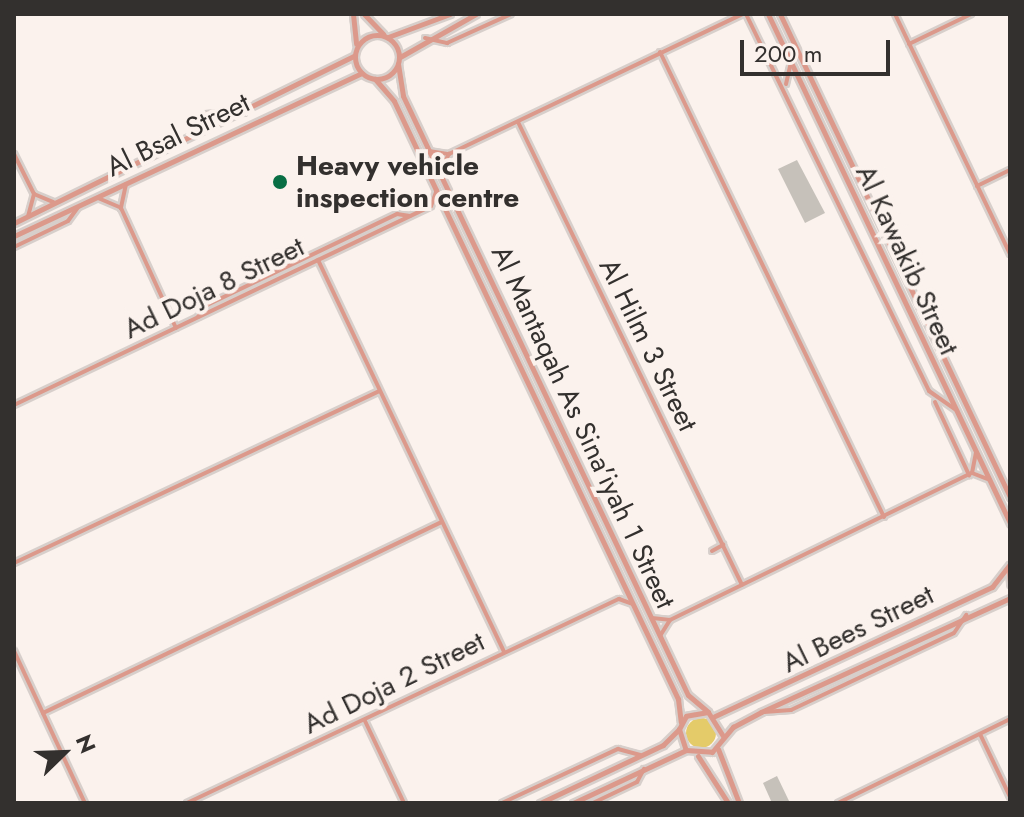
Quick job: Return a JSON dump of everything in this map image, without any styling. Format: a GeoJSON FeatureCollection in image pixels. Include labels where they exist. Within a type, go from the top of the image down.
{"type":"FeatureCollection","features":[{"type":"Feature","properties":{"kind":"street"},"geometry":{"type":"LineString","coordinates":[[353,14],[355,53],[362,73],[375,79],[425,38],[476,14]]}},
{"type":"Feature","properties":{"kind":"street"},"geometry":{"type":"LineString","coordinates":[[364,14],[386,36],[399,61]]}},
{"type":"Feature","properties":{"kind":"street"},"geometry":{"type":"LineString","coordinates":[[355,53],[368,36],[386,36],[450,14]]}},
{"type":"Feature","properties":{"kind":"street"},"geometry":{"type":"LineString","coordinates":[[425,38],[447,43],[511,14]]}},
{"type":"Feature","properties":{"kind":"street"},"geometry":{"type":"LineString","coordinates":[[429,151],[449,154],[744,14],[786,88],[971,474]]}},
{"type":"Feature","properties":{"kind":"street"},"geometry":{"type":"LineString","coordinates":[[760,14],[769,16]]}},
{"type":"Feature","properties":{"kind":"street","name":"Al Kawakib Street"},"geometry":{"type":"LineString","coordinates":[[780,14],[1010,497]]}},
{"type":"Feature","properties":{"kind":"street"},"geometry":{"type":"LineString","coordinates":[[895,14],[1010,254]]}},
{"type":"Feature","properties":{"kind":"street"},"geometry":{"type":"LineString","coordinates":[[909,44],[971,14]]}},
{"type":"Feature","properties":{"kind":"street","name":"Al Kawakib Street"},"geometry":{"type":"LineString","coordinates":[[769,16],[1010,523]]}},
{"type":"Feature","properties":{"kind":"street"},"geometry":{"type":"LineString","coordinates":[[660,52],[884,517]]}},
{"type":"Feature","properties":{"kind":"street","name":"Al Bsal Street"},"geometry":{"type":"LineString","coordinates":[[14,223],[248,111],[355,53]]}},
{"type":"Feature","properties":{"kind":"street","name":"Al Mantaqah As Sina'iyah 1 Street"},"geometry":{"type":"LineString","coordinates":[[399,61],[403,96],[429,151],[688,695],[708,712]]}},
{"type":"Feature","properties":{"kind":"street"},"geometry":{"type":"LineString","coordinates":[[786,88],[791,63]]}},
{"type":"Feature","properties":{"kind":"street","name":"Al Bsal Street"},"geometry":{"type":"LineString","coordinates":[[14,236],[362,73]]}},
{"type":"Feature","properties":{"kind":"street","name":"Al Mantaqah As Sina'iyah 1 Street"},"geometry":{"type":"LineString","coordinates":[[375,79],[394,101],[447,212],[678,699],[681,722]]}},
{"type":"Feature","properties":{"kind":"street"},"geometry":{"type":"LineString","coordinates":[[193,137],[205,114],[248,111]]}},
{"type":"Feature","properties":{"kind":"street","name":"Al Hilm 3 Street"},"geometry":{"type":"LineString","coordinates":[[518,122],[742,585]]}},
{"type":"Feature","properties":{"kind":"street"},"geometry":{"type":"LineString","coordinates":[[14,154],[34,194],[28,216]]}},
{"type":"Feature","properties":{"kind":"street"},"geometry":{"type":"LineString","coordinates":[[439,172],[449,154]]}},
{"type":"Feature","properties":{"kind":"street"},"geometry":{"type":"LineString","coordinates":[[977,186],[1010,170]]}},
{"type":"Feature","properties":{"kind":"street"},"geometry":{"type":"LineString","coordinates":[[127,182],[121,208],[176,328]]}},
{"type":"Feature","properties":{"kind":"street"},"geometry":{"type":"LineString","coordinates":[[436,190],[431,206],[447,212]]}},
{"type":"Feature","properties":{"kind":"street"},"geometry":{"type":"LineString","coordinates":[[34,194],[57,202]]}},
{"type":"Feature","properties":{"kind":"street"},"geometry":{"type":"LineString","coordinates":[[95,197],[121,208]]}},
{"type":"Feature","properties":{"kind":"street"},"geometry":{"type":"LineString","coordinates":[[14,247],[68,221],[78,205]]}},
{"type":"Feature","properties":{"kind":"street","name":"Ad Doja 8 Street"},"geometry":{"type":"LineString","coordinates":[[14,405],[431,206]]}},
{"type":"Feature","properties":{"kind":"street"},"geometry":{"type":"LineString","coordinates":[[198,317],[207,305],[397,214],[410,216]]}},
{"type":"Feature","properties":{"kind":"street"},"geometry":{"type":"LineString","coordinates":[[318,260],[504,653]]}},
{"type":"Feature","properties":{"kind":"street"},"geometry":{"type":"LineString","coordinates":[[14,563],[379,391]]}},
{"type":"Feature","properties":{"kind":"street"},"geometry":{"type":"LineString","coordinates":[[935,402],[957,410]]}},
{"type":"Feature","properties":{"kind":"street"},"geometry":{"type":"LineString","coordinates":[[971,474],[976,453]]}},
{"type":"Feature","properties":{"kind":"street"},"geometry":{"type":"LineString","coordinates":[[651,618],[670,620],[971,474],[990,480]]}},
{"type":"Feature","properties":{"kind":"street"},"geometry":{"type":"LineString","coordinates":[[43,713],[442,522]]}},
{"type":"Feature","properties":{"kind":"street"},"geometry":{"type":"LineString","coordinates":[[712,551],[723,545]]}},
{"type":"Feature","properties":{"kind":"street"},"geometry":{"type":"LineString","coordinates":[[1010,564],[1010,584]]}},
{"type":"Feature","properties":{"kind":"street","name":"Al Bees Street"},"geometry":{"type":"LineString","coordinates":[[714,716],[992,587],[1010,564]]}},
{"type":"Feature","properties":{"kind":"street"},"geometry":{"type":"LineString","coordinates":[[623,582],[619,599],[633,604]]}},
{"type":"Feature","properties":{"kind":"street","name":"Al Bees Street"},"geometry":{"type":"LineString","coordinates":[[723,736],[761,712],[966,615],[1010,598]]}},
{"type":"Feature","properties":{"kind":"street","name":"Ad Doja 2 Street"},"geometry":{"type":"LineString","coordinates":[[187,803],[619,599]]}},
{"type":"Feature","properties":{"kind":"street"},"geometry":{"type":"LineString","coordinates":[[761,712],[782,714],[805,704],[954,633],[966,615]]}},
{"type":"Feature","properties":{"kind":"street"},"geometry":{"type":"LineString","coordinates":[[660,636],[670,620]]}},
{"type":"Feature","properties":{"kind":"street"},"geometry":{"type":"LineString","coordinates":[[14,651],[85,803]]}},
{"type":"Feature","properties":{"kind":"street"},"geometry":{"type":"LineString","coordinates":[[686,750],[679,729],[681,722],[708,712],[714,716],[723,736],[718,748],[739,803]]}},
{"type":"Feature","properties":{"kind":"street"},"geometry":{"type":"LineString","coordinates":[[838,803],[848,801],[1010,719]]}},
{"type":"Feature","properties":{"kind":"street"},"geometry":{"type":"LineString","coordinates":[[365,721],[404,803]]}},
{"type":"Feature","properties":{"kind":"street"},"geometry":{"type":"LineString","coordinates":[[540,803],[640,755],[679,729]]}},
{"type":"Feature","properties":{"kind":"street"},"geometry":{"type":"LineString","coordinates":[[980,734],[1010,797]]}},
{"type":"Feature","properties":{"kind":"street"},"geometry":{"type":"LineString","coordinates":[[698,755],[718,748]]}},
{"type":"Feature","properties":{"kind":"street"},"geometry":{"type":"LineString","coordinates":[[573,803],[686,750],[698,755],[728,803]]}},
{"type":"Feature","properties":{"kind":"street"},"geometry":{"type":"LineString","coordinates":[[502,803],[612,751],[640,755]]}},
{"type":"Feature","properties":{"kind":"street"},"geometry":{"type":"LineString","coordinates":[[593,803],[637,782],[644,769]]}},
{"type":"Feature","properties":{"kind":"shaded area"},"geometry":{"type":"Polygon","coordinates":[[[701,718],[712,722],[716,733],[712,744],[701,748],[690,744],[686,733],[690,722],[701,718]]]}},
{"type":"Feature","properties":{"kind":"building"},"geometry":{"type":"Polygon","coordinates":[[[797,160],[825,213],[805,223],[778,169],[797,160]]]}},
{"type":"Feature","properties":{"kind":"building"},"geometry":{"type":"Polygon","coordinates":[[[777,776],[790,803],[772,803],[763,783],[777,776]]]}},
{"type":"Feature","properties":{"kind":"place","name":"Heavy vehicle inspection centre"},"geometry":{"type":"Point","coordinates":[280,182]}}]}
